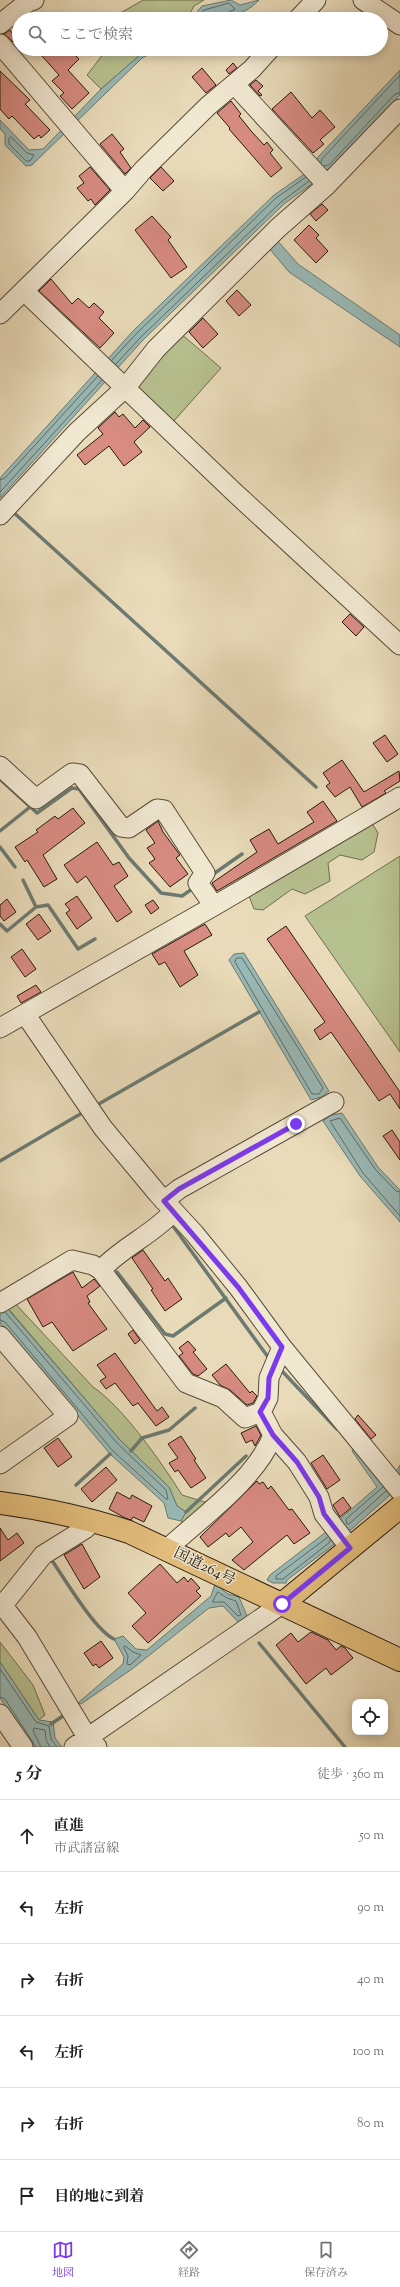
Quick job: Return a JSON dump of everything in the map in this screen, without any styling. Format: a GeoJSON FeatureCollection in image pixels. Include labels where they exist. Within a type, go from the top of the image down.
{"type":"FeatureCollection","features":[{"type":"Feature","properties":{"kind":"main road"},"geometry":{"type":"LineString","coordinates":[[282,1604],[341,1537],[396,1490]]}},
{"type":"Feature","properties":{"kind":"main road","name":"国道264号"},"geometry":{"type":"LineString","coordinates":[[0,1503],[46,1509],[94,1520],[129,1532],[168,1548],[400,1660]]}},
{"type":"Feature","properties":{"kind":"street"},"geometry":{"type":"LineString","coordinates":[[15,12],[28,2],[34,0]]}},
{"type":"Feature","properties":{"kind":"street"},"geometry":{"type":"LineString","coordinates":[[363,0],[381,12]]}},
{"type":"Feature","properties":{"kind":"street"},"geometry":{"type":"LineString","coordinates":[[0,24],[12,15]]}},
{"type":"Feature","properties":{"kind":"street"},"geometry":{"type":"LineString","coordinates":[[388,17],[400,25]]}},
{"type":"Feature","properties":{"kind":"street"},"geometry":{"type":"LineString","coordinates":[[0,44],[125,191]]}},
{"type":"Feature","properties":{"kind":"street"},"geometry":{"type":"LineString","coordinates":[[0,314],[125,191],[143,170],[208,106],[236,85],[263,56]]}},
{"type":"Feature","properties":{"kind":"street"},"geometry":{"type":"LineString","coordinates":[[236,85],[320,177]]}},
{"type":"Feature","properties":{"kind":"street"},"geometry":{"type":"LineString","coordinates":[[0,515],[77,432],[114,376],[156,349],[278,228],[320,177],[400,109]]}},
{"type":"Feature","properties":{"kind":"street"},"geometry":{"type":"LineString","coordinates":[[24,291],[234,492],[400,645]]}},
{"type":"Feature","properties":{"kind":"street"},"geometry":{"type":"LineString","coordinates":[[0,766],[36,799],[72,774],[80,774],[121,827],[129,828],[156,809],[164,810],[206,873],[198,883],[214,906]]}},
{"type":"Feature","properties":{"kind":"street"},"geometry":{"type":"LineString","coordinates":[[0,1028],[214,906],[400,797]]}},
{"type":"Feature","properties":{"kind":"street"},"geometry":{"type":"LineString","coordinates":[[25,1014],[103,1128],[169,1206],[194,1233],[238,1287],[282,1347],[396,1490]]}},
{"type":"Feature","properties":{"kind":"street"},"geometry":{"type":"LineString","coordinates":[[101,1270],[112,1259],[161,1226],[169,1206],[179,1189],[334,1102]]}},
{"type":"Feature","properties":{"kind":"street"},"geometry":{"type":"LineString","coordinates":[[0,1303],[72,1260],[93,1265],[101,1270],[186,1383],[223,1398],[246,1418],[260,1412],[268,1398],[269,1378],[282,1347]]}},
{"type":"Feature","properties":{"kind":"street"},"geometry":{"type":"LineString","coordinates":[[0,1336],[68,1416],[0,1464]]}},
{"type":"Feature","properties":{"kind":"street"},"geometry":{"type":"LineString","coordinates":[[260,1412],[273,1435],[297,1462],[319,1497],[324,1514],[341,1537]]}},
{"type":"Feature","properties":{"kind":"street"},"geometry":{"type":"LineString","coordinates":[[168,1548],[238,1485],[268,1450],[273,1435]]}},
{"type":"Feature","properties":{"kind":"street"},"geometry":{"type":"LineString","coordinates":[[94,1520],[85,1529],[43,1555],[2,1604],[27,1637],[86,1744],[282,1604]]}},
{"type":"Feature","properties":{"kind":"street"},"geometry":{"type":"LineString","coordinates":[[0,1714],[23,1747]]}},
{"type":"Feature","properties":{"kind":"green space"},"geometry":{"type":"Polygon","coordinates":[[[143,0],[204,0],[194,6],[191,12],[122,12],[143,0]]]}},
{"type":"Feature","properties":{"kind":"green space"},"geometry":{"type":"Polygon","coordinates":[[[102,56],[139,56],[101,89],[87,75],[102,56]]]}},
{"type":"Feature","properties":{"kind":"green space"},"geometry":{"type":"Polygon","coordinates":[[[179,332],[221,368],[173,422],[134,384],[179,332]]]}},
{"type":"Feature","properties":{"kind":"green space"},"geometry":{"type":"Polygon","coordinates":[[[372,823],[378,833],[374,852],[362,860],[340,855],[328,863],[330,881],[305,894],[292,889],[263,910],[254,909],[249,896],[372,823]]]}},
{"type":"Feature","properties":{"kind":"green space"},"geometry":{"type":"Polygon","coordinates":[[[400,856],[400,1052],[305,916],[400,856]]]}},
{"type":"Feature","properties":{"kind":"green space"},"geometry":{"type":"Polygon","coordinates":[[[11,1299],[93,1387],[117,1408],[153,1452],[182,1495],[208,1503],[186,1525],[181,1521],[186,1512],[177,1506],[169,1487],[120,1440],[7,1307],[11,1299]]]}},
{"type":"Feature","properties":{"kind":"green space"},"geometry":{"type":"Polygon","coordinates":[[[0,1642],[33,1685],[45,1715],[39,1720],[0,1662],[0,1642]]]}},
{"type":"Feature","properties":{"kind":"water"},"geometry":{"type":"Polygon","coordinates":[[[231,0],[240,5],[259,0],[242,12],[197,12],[202,6],[231,0]]]}},
{"type":"Feature","properties":{"kind":"water"},"geometry":{"type":"Polygon","coordinates":[[[139,56],[146,56],[142,58],[32,165],[26,166],[5,145],[5,134],[0,129],[0,120],[29,150],[43,149],[101,89],[139,56]]]}},
{"type":"Feature","properties":{"kind":"water"},"geometry":{"type":"Polygon","coordinates":[[[400,70],[400,95],[331,169],[320,171],[312,184],[284,204],[143,340],[0,498],[0,478],[134,330],[274,195],[316,166],[318,157],[400,70]]]}},
{"type":"Feature","properties":{"kind":"water"},"geometry":{"type":"Polygon","coordinates":[[[276,239],[298,264],[400,335],[400,347],[289,272],[268,247],[276,239]]]}},
{"type":"Feature","properties":{"kind":"water"},"geometry":{"type":"Polygon","coordinates":[[[244,953],[329,1091],[321,1097],[311,1100],[229,960],[234,954],[244,953]]]}},
{"type":"Feature","properties":{"kind":"water"},"geometry":{"type":"Polygon","coordinates":[[[342,1113],[378,1167],[400,1190],[400,1222],[360,1176],[323,1121],[331,1115],[342,1113]]]}},
{"type":"Feature","properties":{"kind":"water"},"geometry":{"type":"Polygon","coordinates":[[[6,1307],[120,1440],[169,1487],[177,1506],[186,1512],[181,1521],[168,1518],[164,1503],[110,1454],[0,1323],[0,1309],[6,1307]]]}},
{"type":"Feature","properties":{"kind":"water"},"geometry":{"type":"Polygon","coordinates":[[[354,1448],[394,1475],[400,1465],[400,1482],[391,1489],[389,1496],[336,1543],[287,1580],[286,1583],[273,1583],[267,1580],[270,1575],[326,1532],[342,1523],[340,1519],[377,1487],[352,1451],[354,1448]]]}},
{"type":"Feature","properties":{"kind":"water"},"geometry":{"type":"Polygon","coordinates":[[[215,1584],[228,1594],[239,1597],[247,1616],[238,1622],[223,1606],[209,1608],[132,1669],[81,1704],[78,1703],[123,1664],[124,1657],[114,1639],[123,1636],[136,1649],[147,1650],[211,1596],[215,1584]]]}},
{"type":"Feature","properties":{"kind":"water"},"geometry":{"type":"Polygon","coordinates":[[[0,1662],[39,1720],[53,1722],[55,1738],[62,1747],[33,1747],[0,1698],[0,1662]]]}},
{"type":"Feature","properties":{"kind":"building"},"geometry":{"type":"Polygon","coordinates":[[[10,30],[12,33],[12,41],[4,34],[10,30]]]}},
{"type":"Feature","properties":{"kind":"building"},"geometry":{"type":"Polygon","coordinates":[[[42,56],[76,56],[79,59],[68,70],[89,93],[72,109],[60,96],[64,93],[52,81],[59,75],[42,56]]]}},
{"type":"Feature","properties":{"kind":"building"},"geometry":{"type":"Polygon","coordinates":[[[233,63],[237,68],[229,74],[226,70],[233,63]]]}},
{"type":"Feature","properties":{"kind":"building"},"geometry":{"type":"Polygon","coordinates":[[[202,68],[216,85],[206,93],[192,77],[202,68]]]}},
{"type":"Feature","properties":{"kind":"building"},"geometry":{"type":"Polygon","coordinates":[[[0,71],[30,100],[25,104],[50,130],[41,138],[39,135],[34,139],[12,116],[9,119],[0,109],[0,71]]]}},
{"type":"Feature","properties":{"kind":"building"},"geometry":{"type":"Polygon","coordinates":[[[256,80],[263,86],[258,91],[262,95],[260,96],[250,85],[256,80]]]}},
{"type":"Feature","properties":{"kind":"building"},"geometry":{"type":"Polygon","coordinates":[[[291,92],[312,118],[320,110],[335,127],[320,140],[324,144],[313,153],[272,109],[291,92]]]}},
{"type":"Feature","properties":{"kind":"building"},"geometry":{"type":"Polygon","coordinates":[[[231,101],[241,114],[239,116],[252,132],[264,145],[267,142],[273,150],[270,153],[282,168],[271,177],[217,113],[231,101]]]}},
{"type":"Feature","properties":{"kind":"building"},"geometry":{"type":"Polygon","coordinates":[[[112,134],[124,149],[120,152],[131,168],[125,174],[100,144],[112,134]]]}},
{"type":"Feature","properties":{"kind":"building"},"geometry":{"type":"Polygon","coordinates":[[[90,167],[110,190],[95,205],[91,199],[88,201],[77,188],[84,183],[79,176],[90,167]]]}},
{"type":"Feature","properties":{"kind":"building"},"geometry":{"type":"Polygon","coordinates":[[[161,167],[174,181],[163,191],[150,178],[161,167]]]}},
{"type":"Feature","properties":{"kind":"building"},"geometry":{"type":"Polygon","coordinates":[[[322,204],[328,210],[316,221],[310,214],[322,204]]]}},
{"type":"Feature","properties":{"kind":"building"},"geometry":{"type":"Polygon","coordinates":[[[152,216],[171,237],[168,240],[187,267],[171,278],[135,230],[152,216]]]}},
{"type":"Feature","properties":{"kind":"building"},"geometry":{"type":"Polygon","coordinates":[[[309,225],[319,235],[316,238],[328,251],[316,263],[294,240],[309,225]]]}},
{"type":"Feature","properties":{"kind":"building"},"geometry":{"type":"Polygon","coordinates":[[[51,279],[72,304],[78,298],[89,308],[94,303],[104,312],[99,318],[114,333],[100,348],[39,291],[51,279]]]}},
{"type":"Feature","properties":{"kind":"building"},"geometry":{"type":"Polygon","coordinates":[[[237,290],[251,305],[239,316],[226,301],[237,290]]]}},
{"type":"Feature","properties":{"kind":"building"},"geometry":{"type":"Polygon","coordinates":[[[203,318],[218,334],[203,348],[189,332],[203,318]]]}},
{"type":"Feature","properties":{"kind":"building"},"geometry":{"type":"Polygon","coordinates":[[[115,412],[119,417],[123,414],[135,428],[143,420],[150,427],[134,442],[142,452],[124,466],[109,446],[85,465],[77,455],[103,434],[98,428],[115,412]]]}},
{"type":"Feature","properties":{"kind":"building"},"geometry":{"type":"Polygon","coordinates":[[[350,614],[364,627],[356,636],[342,622],[350,614]]]}},
{"type":"Feature","properties":{"kind":"building"},"geometry":{"type":"Polygon","coordinates":[[[385,735],[398,754],[387,762],[373,743],[385,735]]]}},
{"type":"Feature","properties":{"kind":"building"},"geometry":{"type":"Polygon","coordinates":[[[342,760],[364,792],[399,771],[400,781],[384,791],[386,793],[362,807],[350,787],[335,797],[326,786],[330,783],[323,773],[342,760]]]}},
{"type":"Feature","properties":{"kind":"building"},"geometry":{"type":"Polygon","coordinates":[[[323,801],[337,821],[217,891],[212,883],[257,852],[250,840],[269,829],[278,844],[314,822],[307,812],[323,801]]]}},
{"type":"Feature","properties":{"kind":"building"},"geometry":{"type":"Polygon","coordinates":[[[73,808],[85,823],[43,855],[57,879],[44,887],[27,860],[25,862],[15,847],[38,832],[36,830],[55,816],[58,819],[73,808]]]}},
{"type":"Feature","properties":{"kind":"building"},"geometry":{"type":"Polygon","coordinates":[[[158,821],[163,832],[180,855],[176,858],[188,874],[170,887],[149,863],[155,859],[147,848],[155,843],[146,830],[158,821]]]}},
{"type":"Feature","properties":{"kind":"building"},"geometry":{"type":"Polygon","coordinates":[[[97,842],[113,865],[119,862],[128,876],[114,886],[132,912],[117,922],[86,876],[77,883],[64,865],[97,842]]]}},
{"type":"Feature","properties":{"kind":"building"},"geometry":{"type":"Polygon","coordinates":[[[77,896],[92,918],[77,929],[66,913],[70,910],[65,904],[77,896]]]}},
{"type":"Feature","properties":{"kind":"building"},"geometry":{"type":"Polygon","coordinates":[[[7,899],[16,912],[4,921],[0,916],[0,905],[7,899]]]}},
{"type":"Feature","properties":{"kind":"building"},"geometry":{"type":"Polygon","coordinates":[[[153,900],[159,908],[151,914],[145,905],[153,900]]]}},
{"type":"Feature","properties":{"kind":"building"},"geometry":{"type":"Polygon","coordinates":[[[39,914],[51,931],[38,940],[26,924],[39,914]]]}},
{"type":"Feature","properties":{"kind":"building"},"geometry":{"type":"Polygon","coordinates":[[[205,924],[212,935],[184,951],[198,975],[180,987],[165,962],[159,965],[152,954],[205,924]]]}},
{"type":"Feature","properties":{"kind":"building"},"geometry":{"type":"Polygon","coordinates":[[[286,926],[400,1092],[400,1109],[390,1094],[379,1101],[331,1032],[320,1040],[314,1030],[325,1022],[267,939],[286,926]]]}},
{"type":"Feature","properties":{"kind":"building"},"geometry":{"type":"Polygon","coordinates":[[[22,949],[36,969],[25,977],[11,957],[22,949]]]}},
{"type":"Feature","properties":{"kind":"building"},"geometry":{"type":"Polygon","coordinates":[[[36,985],[41,992],[21,1003],[17,996],[36,985]]]}},
{"type":"Feature","properties":{"kind":"building"},"geometry":{"type":"Polygon","coordinates":[[[392,1130],[400,1142],[400,1160],[383,1136],[392,1130]]]}},
{"type":"Feature","properties":{"kind":"building"},"geometry":{"type":"Polygon","coordinates":[[[143,1250],[165,1281],[168,1278],[182,1299],[165,1311],[151,1290],[153,1289],[132,1258],[143,1250]]]}},
{"type":"Feature","properties":{"kind":"building"},"geometry":{"type":"Polygon","coordinates":[[[73,1272],[82,1288],[94,1279],[100,1286],[87,1296],[90,1302],[88,1303],[107,1329],[73,1351],[52,1322],[43,1327],[27,1299],[73,1272]]]}},
{"type":"Feature","properties":{"kind":"building"},"geometry":{"type":"Polygon","coordinates":[[[133,1330],[140,1340],[135,1344],[128,1334],[133,1330]]]}},
{"type":"Feature","properties":{"kind":"building"},"geometry":{"type":"Polygon","coordinates":[[[188,1341],[196,1350],[193,1352],[207,1369],[198,1376],[193,1374],[179,1356],[183,1353],[179,1348],[188,1341]]]}},
{"type":"Feature","properties":{"kind":"building"},"geometry":{"type":"Polygon","coordinates":[[[115,1353],[157,1411],[162,1407],[169,1417],[156,1426],[138,1403],[133,1406],[115,1383],[106,1389],[100,1381],[106,1377],[97,1365],[115,1353]]]}},
{"type":"Feature","properties":{"kind":"building"},"geometry":{"type":"Polygon","coordinates":[[[226,1364],[250,1393],[252,1391],[257,1396],[253,1403],[247,1405],[230,1390],[220,1385],[212,1375],[226,1364]]]}},
{"type":"Feature","properties":{"kind":"building"},"geometry":{"type":"Polygon","coordinates":[[[358,1415],[376,1435],[371,1439],[355,1419],[358,1415]]]}},
{"type":"Feature","properties":{"kind":"building"},"geometry":{"type":"Polygon","coordinates":[[[256,1426],[261,1435],[255,1446],[252,1440],[246,1443],[241,1433],[256,1426]]]}},
{"type":"Feature","properties":{"kind":"building"},"geometry":{"type":"Polygon","coordinates":[[[181,1436],[206,1478],[191,1488],[178,1470],[175,1472],[169,1463],[178,1458],[168,1444],[181,1436]]]}},
{"type":"Feature","properties":{"kind":"building"},"geometry":{"type":"Polygon","coordinates":[[[58,1438],[72,1457],[58,1467],[44,1448],[58,1438]]]}},
{"type":"Feature","properties":{"kind":"building"},"geometry":{"type":"Polygon","coordinates":[[[323,1455],[340,1480],[327,1489],[311,1463],[323,1455]]]}},
{"type":"Feature","properties":{"kind":"building"},"geometry":{"type":"Polygon","coordinates":[[[106,1467],[117,1480],[92,1502],[81,1489],[106,1467]]]}},
{"type":"Feature","properties":{"kind":"building"},"geometry":{"type":"Polygon","coordinates":[[[257,1481],[259,1484],[263,1482],[268,1489],[271,1486],[289,1510],[292,1509],[310,1533],[294,1544],[287,1535],[244,1570],[232,1560],[253,1542],[241,1527],[229,1537],[226,1533],[208,1547],[200,1537],[257,1481]]]}},
{"type":"Feature","properties":{"kind":"building"},"geometry":{"type":"Polygon","coordinates":[[[117,1492],[130,1499],[132,1495],[152,1506],[144,1522],[133,1517],[131,1520],[125,1518],[109,1509],[117,1492]]]}},
{"type":"Feature","properties":{"kind":"building"},"geometry":{"type":"Polygon","coordinates":[[[343,1497],[351,1508],[340,1517],[333,1505],[343,1497]]]}},
{"type":"Feature","properties":{"kind":"building"},"geometry":{"type":"Polygon","coordinates":[[[0,1528],[8,1540],[17,1533],[24,1543],[0,1561],[0,1528]]]}},
{"type":"Feature","properties":{"kind":"building"},"geometry":{"type":"Polygon","coordinates":[[[82,1544],[100,1577],[84,1589],[64,1555],[82,1544]]]}},
{"type":"Feature","properties":{"kind":"building"},"geometry":{"type":"Polygon","coordinates":[[[160,1564],[177,1583],[184,1577],[188,1582],[191,1578],[200,1588],[196,1591],[201,1596],[148,1643],[132,1626],[146,1613],[128,1593],[160,1564]]]}},
{"type":"Feature","properties":{"kind":"building"},"geometry":{"type":"Polygon","coordinates":[[[311,1632],[328,1640],[336,1650],[341,1646],[345,1648],[353,1658],[331,1675],[326,1668],[306,1684],[276,1645],[291,1633],[298,1642],[311,1632]]]}},
{"type":"Feature","properties":{"kind":"building"},"geometry":{"type":"Polygon","coordinates":[[[101,1641],[113,1658],[99,1668],[96,1664],[93,1666],[84,1653],[101,1641]]]}},
{"type":"Feature","properties":{"kind":"waterway"},"geometry":{"type":"LineString","coordinates":[[12,511],[316,787]]}},
{"type":"Feature","properties":{"kind":"waterway"},"geometry":{"type":"LineString","coordinates":[[0,779],[37,813],[72,788],[79,789],[129,858],[161,893],[182,896],[192,889]]}},
{"type":"Feature","properties":{"kind":"waterway"},"geometry":{"type":"LineString","coordinates":[[0,831],[30,807]]}},
{"type":"Feature","properties":{"kind":"waterway"},"geometry":{"type":"LineString","coordinates":[[0,847],[15,867]]}},
{"type":"Feature","properties":{"kind":"waterway"},"geometry":{"type":"LineString","coordinates":[[212,875],[242,854]]}},
{"type":"Feature","properties":{"kind":"waterway"},"geometry":{"type":"LineString","coordinates":[[23,880],[36,907]]}},
{"type":"Feature","properties":{"kind":"waterway"},"geometry":{"type":"LineString","coordinates":[[0,924],[7,931],[36,907],[48,905],[78,949],[95,939]]}},
{"type":"Feature","properties":{"kind":"waterway"},"geometry":{"type":"LineString","coordinates":[[97,1105],[259,1012]]}},
{"type":"Feature","properties":{"kind":"waterway"},"geometry":{"type":"LineString","coordinates":[[0,1161],[82,1113]]}},
{"type":"Feature","properties":{"kind":"waterway"},"geometry":{"type":"LineString","coordinates":[[173,1226],[268,1357]]}},
{"type":"Feature","properties":{"kind":"waterway"},"geometry":{"type":"LineString","coordinates":[[117,1272],[165,1334],[173,1336],[226,1298]]}},
{"type":"Feature","properties":{"kind":"waterway"},"geometry":{"type":"LineString","coordinates":[[280,1369],[337,1429]]}},
{"type":"Feature","properties":{"kind":"waterway"},"geometry":{"type":"LineString","coordinates":[[131,1451],[142,1438],[169,1430],[195,1408]]}},
{"type":"Feature","properties":{"kind":"waterway"},"geometry":{"type":"LineString","coordinates":[[76,1485],[110,1454]]}},
{"type":"Feature","properties":{"kind":"waterway"},"geometry":{"type":"LineString","coordinates":[[186,1512],[246,1456]]}},
{"type":"Feature","properties":{"kind":"waterway"},"geometry":{"type":"LineString","coordinates":[[53,1562],[90,1616],[106,1634],[114,1639]]}},
{"type":"Feature","properties":{"kind":"waterway"},"geometry":{"type":"LineString","coordinates":[[259,1643],[345,1747]]}},
{"type":"Feature","properties":{"kind":"waterway"},"geometry":{"type":"LineString","coordinates":[[51,1724],[63,1716]]}},
{"type":"Feature","properties":{"kind":"route"},"geometry":{"type":"LineString","coordinates":[[282,1604],[350,1548],[324,1514],[319,1497],[297,1462],[273,1435],[260,1412],[268,1398],[269,1378],[282,1347],[238,1287],[194,1233],[164,1201],[179,1189],[296,1124]]}}]}
